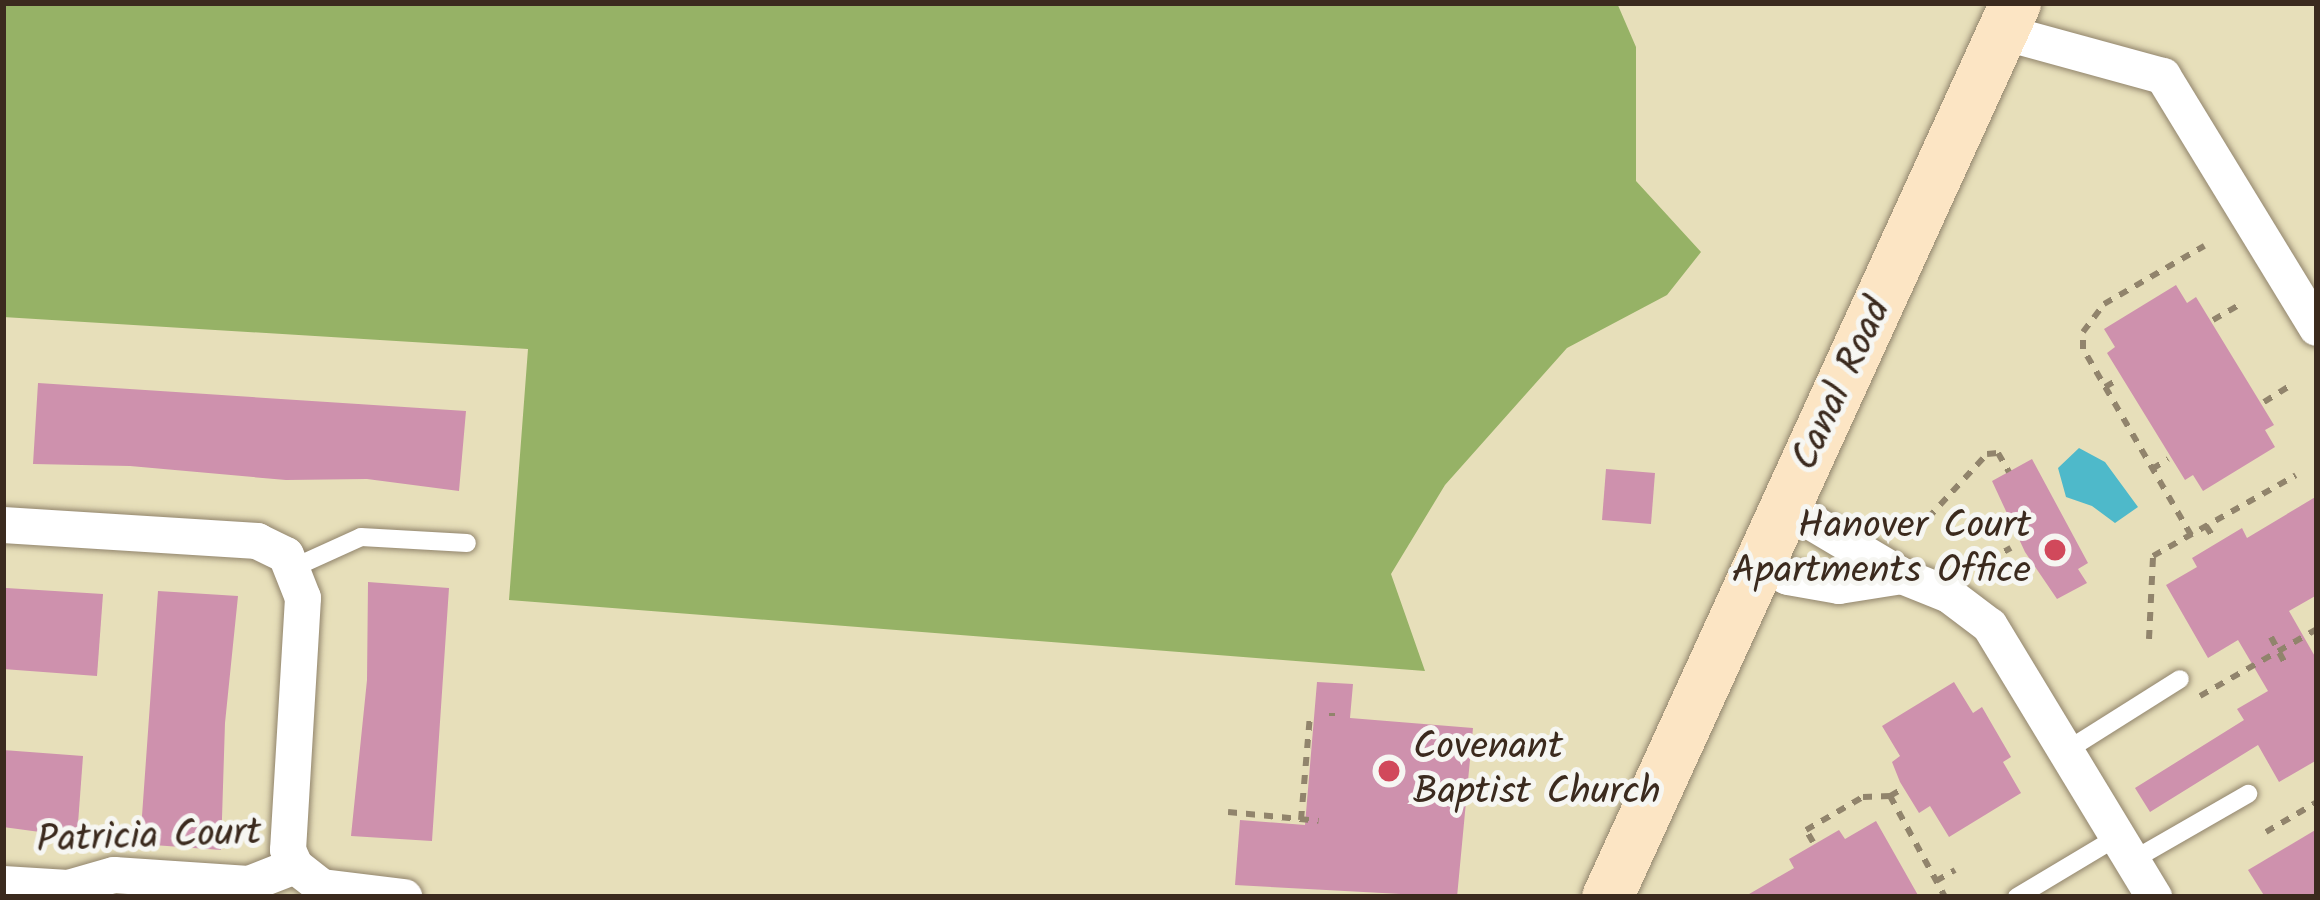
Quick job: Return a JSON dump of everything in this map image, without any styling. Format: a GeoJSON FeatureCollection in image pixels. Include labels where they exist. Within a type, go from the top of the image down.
{"type":"FeatureCollection","features":[{"type":"Feature","properties":{"kind":"street"},"geometry":{"type":"LineString","coordinates":[[2008,17],[2163,76],[2317,328]]}},
{"type":"Feature","properties":{"kind":"street","name":"Canal Road"},"geometry":{"type":"LineString","coordinates":[[1607,897],[2008,17]]}},
{"type":"Feature","properties":{"kind":"street"},"geometry":{"type":"LineString","coordinates":[[1786,507],[1902,576],[1949,595],[1990,626],[2154,897]]}},
{"type":"Feature","properties":{"kind":"street"},"geometry":{"type":"LineString","coordinates":[[3,525],[257,542],[272,546],[295,567],[303,598],[286,830],[295,866],[322,887],[404,897]]}},
{"type":"Feature","properties":{"kind":"street"},"geometry":{"type":"LineString","coordinates":[[1760,565],[1788,577],[1838,586],[1902,576]]}},
{"type":"Feature","properties":{"kind":"street","name":"Patricia Court"},"geometry":{"type":"LineString","coordinates":[[3,884],[68,888],[114,875],[249,884],[295,866]]}},
{"type":"Feature","properties":{"kind":"lane"},"geometry":{"type":"LineString","coordinates":[[295,567],[361,537],[467,543]]}},
{"type":"Feature","properties":{"kind":"lane"},"geometry":{"type":"LineString","coordinates":[[2068,749],[2180,680]]}},
{"type":"Feature","properties":{"kind":"lane"},"geometry":{"type":"LineString","coordinates":[[2018,897],[2248,794]]}},
{"type":"Feature","properties":{"kind":"path"},"geometry":{"type":"LineString","coordinates":[[2191,535],[2083,349],[2090,316],[2117,294],[2204,246]]}},
{"type":"Feature","properties":{"kind":"path"},"geometry":{"type":"LineString","coordinates":[[2213,320],[2240,304]]}},
{"type":"Feature","properties":{"kind":"path"},"geometry":{"type":"LineString","coordinates":[[2105,387],[2119,379]]}},
{"type":"Feature","properties":{"kind":"path"},"geometry":{"type":"LineString","coordinates":[[2264,402],[2288,387]]}},
{"type":"Feature","properties":{"kind":"path"},"geometry":{"type":"LineString","coordinates":[[1928,518],[1987,454],[1998,453],[2008,472]]}},
{"type":"Feature","properties":{"kind":"path"},"geometry":{"type":"LineString","coordinates":[[2152,469],[2168,459]]}},
{"type":"Feature","properties":{"kind":"path"},"geometry":{"type":"LineString","coordinates":[[2149,638],[2153,556],[2296,475]]}},
{"type":"Feature","properties":{"kind":"path"},"geometry":{"type":"LineString","coordinates":[[2206,526],[2215,540]]}},
{"type":"Feature","properties":{"kind":"path"},"geometry":{"type":"LineString","coordinates":[[1989,560],[2011,548]]}},
{"type":"Feature","properties":{"kind":"path"},"geometry":{"type":"LineString","coordinates":[[2197,697],[2317,629]]}},
{"type":"Feature","properties":{"kind":"path"},"geometry":{"type":"LineString","coordinates":[[2271,637],[2286,664]]}},
{"type":"Feature","properties":{"kind":"path"},"geometry":{"type":"LineString","coordinates":[[1301,820],[1310,714]]}},
{"type":"Feature","properties":{"kind":"path"},"geometry":{"type":"LineString","coordinates":[[1813,842],[1806,830],[1863,797],[1890,796],[1904,788]]}},
{"type":"Feature","properties":{"kind":"path"},"geometry":{"type":"LineString","coordinates":[[1890,796],[1946,897]]}},
{"type":"Feature","properties":{"kind":"path"},"geometry":{"type":"LineString","coordinates":[[2266,832],[2317,802]]}},
{"type":"Feature","properties":{"kind":"path"},"geometry":{"type":"LineString","coordinates":[[1228,812],[1319,821]]}},
{"type":"Feature","properties":{"kind":"path"},"geometry":{"type":"LineString","coordinates":[[1936,881],[1955,870]]}},
{"type":"Feature","properties":{"kind":"green space"},"geometry":{"type":"Polygon","coordinates":[[[3,3],[1617,3],[1636,47],[1636,181],[1701,252],[1667,295],[1567,348],[1445,485],[1391,574],[1425,671],[509,600],[528,349],[3,317],[3,3]]]}},
{"type":"Feature","properties":{"kind":"water"},"geometry":{"type":"Polygon","coordinates":[[[2079,448],[2105,462],[2138,507],[2115,523],[2092,506],[2066,497],[2058,468],[2079,448]]]}},
{"type":"Feature","properties":{"kind":"building"},"geometry":{"type":"Polygon","coordinates":[[[2176,285],[2187,303],[2196,297],[2274,425],[2265,430],[2275,447],[2203,491],[2193,475],[2185,480],[2107,353],[2115,347],[2104,329],[2176,285]]]}},
{"type":"Feature","properties":{"kind":"building"},"geometry":{"type":"Polygon","coordinates":[[[38,383],[466,411],[459,491],[367,479],[286,480],[130,466],[33,464],[38,383]]]}},
{"type":"Feature","properties":{"kind":"building"},"geometry":{"type":"Polygon","coordinates":[[[2032,459],[2088,563],[2078,569],[2087,583],[2057,599],[2025,552],[1992,481],[2032,459]]]}},
{"type":"Feature","properties":{"kind":"building"},"geometry":{"type":"Polygon","coordinates":[[[1606,469],[1655,473],[1651,524],[1602,520],[1606,469]]]}},
{"type":"Feature","properties":{"kind":"building"},"geometry":{"type":"Polygon","coordinates":[[[2317,496],[2317,595],[2289,611],[2317,660],[2317,760],[2279,782],[2258,745],[2150,812],[2135,788],[2244,720],[2237,709],[2268,691],[2238,640],[2208,658],[2166,585],[2197,567],[2192,558],[2242,528],[2247,538],[2317,496]]]}},
{"type":"Feature","properties":{"kind":"building"},"geometry":{"type":"Polygon","coordinates":[[[368,582],[449,588],[432,841],[351,836],[367,680],[368,582]]]}},
{"type":"Feature","properties":{"kind":"building"},"geometry":{"type":"Polygon","coordinates":[[[6,588],[103,594],[97,676],[3,669],[6,588]]]}},
{"type":"Feature","properties":{"kind":"building"},"geometry":{"type":"Polygon","coordinates":[[[158,591],[238,596],[225,723],[221,850],[140,844],[158,591]]]}},
{"type":"Feature","properties":{"kind":"building","name":"Covenant Baptist Church"},"geometry":{"type":"Polygon","coordinates":[[[1317,682],[1353,684],[1350,718],[1473,728],[1457,897],[1235,885],[1240,820],[1305,825],[1317,682]]]}},
{"type":"Feature","properties":{"kind":"building"},"geometry":{"type":"Polygon","coordinates":[[[1954,682],[1973,713],[1982,707],[2011,757],[2003,762],[2021,793],[1949,837],[1930,806],[1919,813],[1900,782],[1892,762],[1900,756],[1882,726],[1954,682]]]}},
{"type":"Feature","properties":{"kind":"building"},"geometry":{"type":"Polygon","coordinates":[[[3,750],[83,756],[77,837],[3,827],[3,750]]]}},
{"type":"Feature","properties":{"kind":"building"},"geometry":{"type":"Polygon","coordinates":[[[1876,821],[1919,897],[1744,897],[1794,868],[1789,859],[1839,830],[1845,839],[1876,821]]]}},
{"type":"Feature","properties":{"kind":"building"},"geometry":{"type":"Polygon","coordinates":[[[2317,829],[2317,897],[2265,897],[2248,870],[2317,829]]]}},
{"type":"Feature","properties":{"kind":"place","name":"Hanover Court Apartments Office"},"geometry":{"type":"Point","coordinates":[2055,550]}},
{"type":"Feature","properties":{"kind":"place","name":"Covenant Baptist Church"},"geometry":{"type":"Point","coordinates":[1389,771]}}]}
